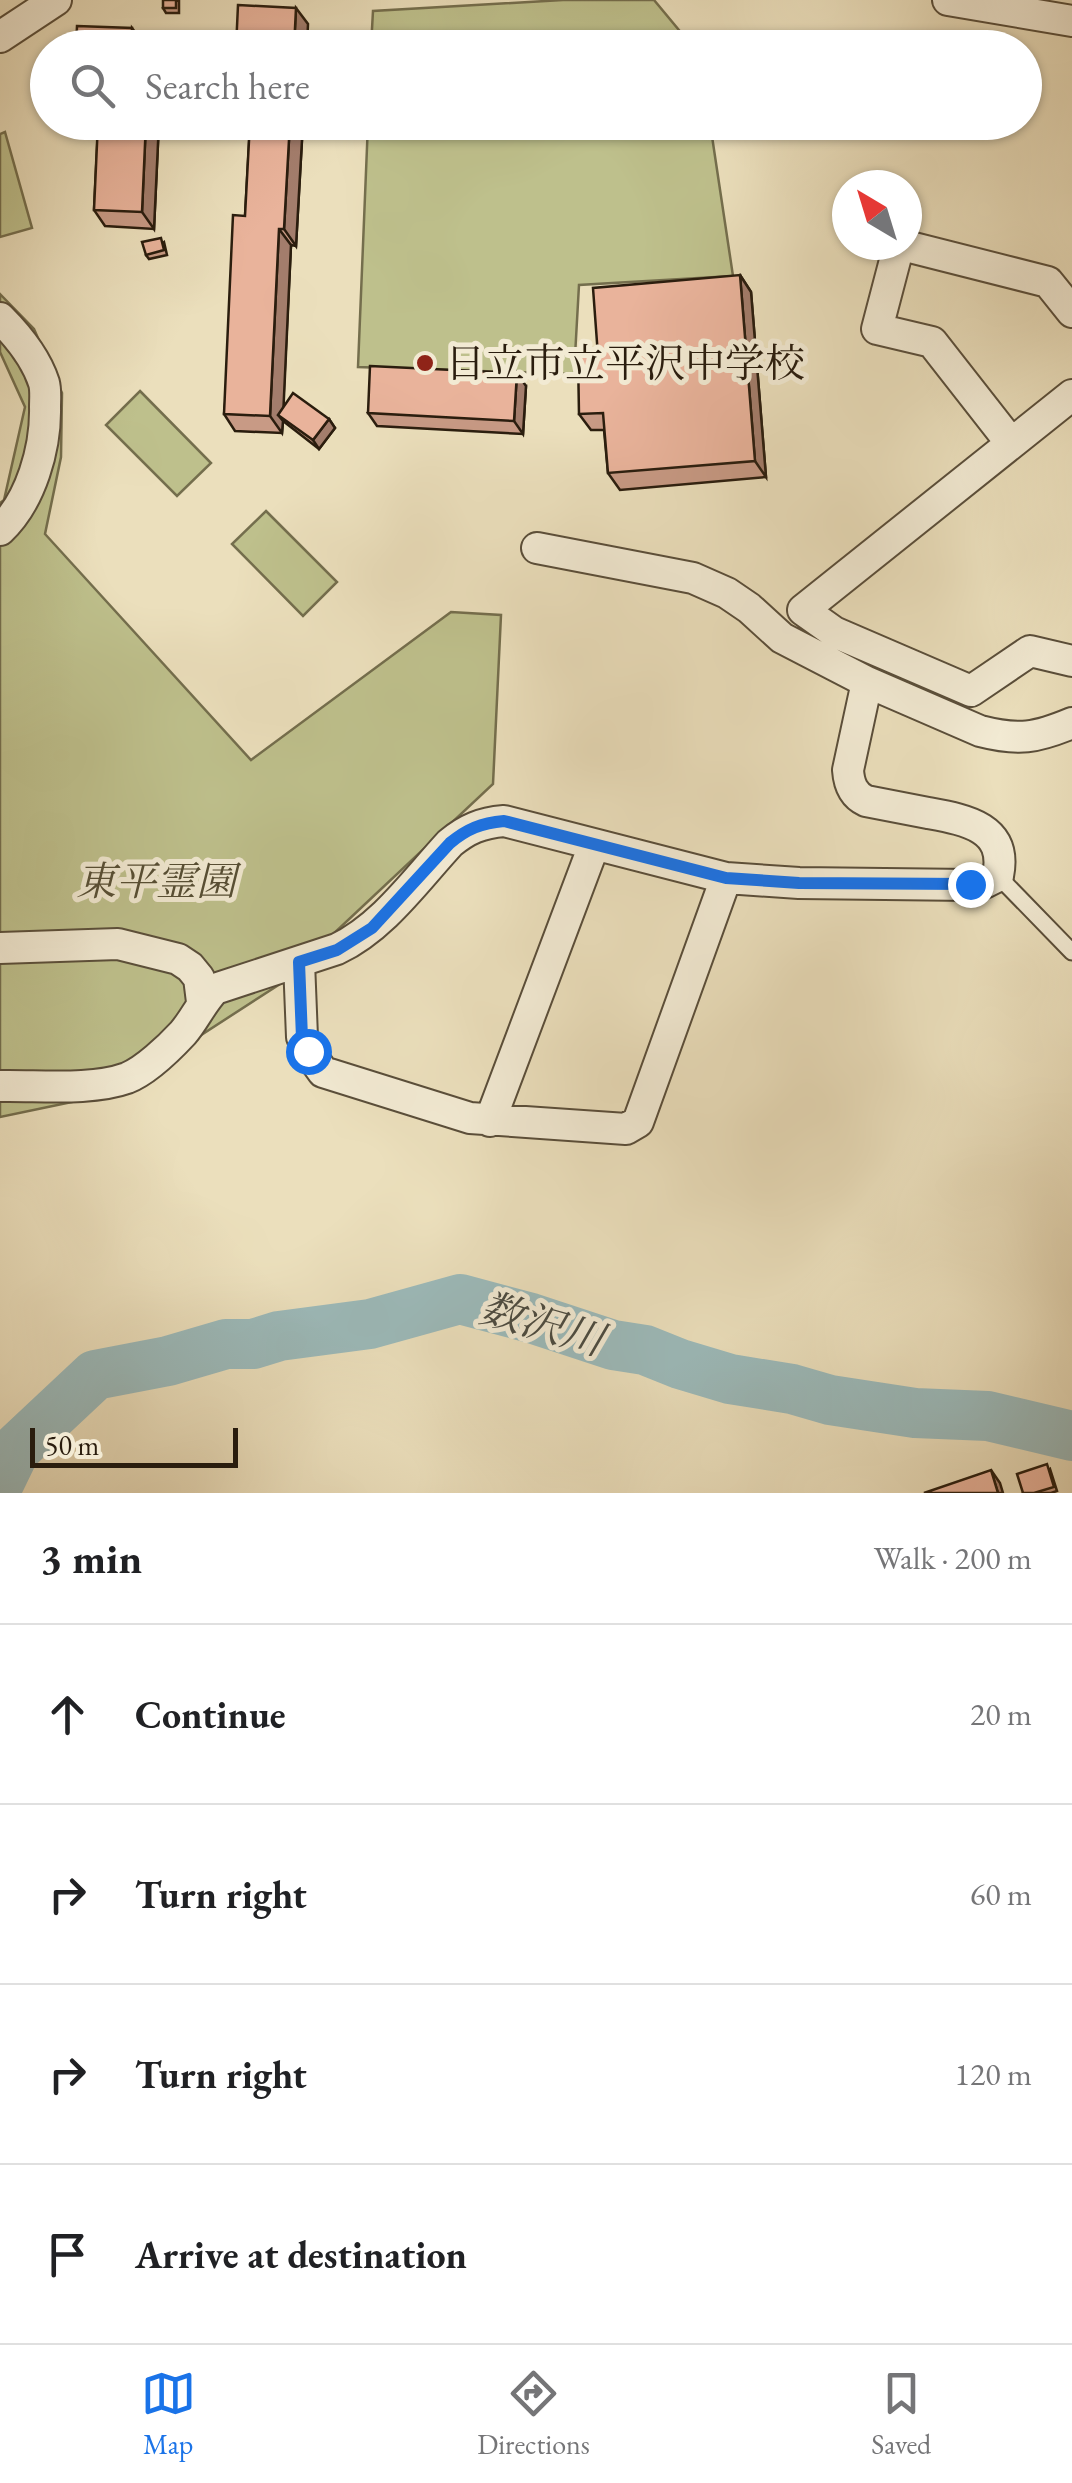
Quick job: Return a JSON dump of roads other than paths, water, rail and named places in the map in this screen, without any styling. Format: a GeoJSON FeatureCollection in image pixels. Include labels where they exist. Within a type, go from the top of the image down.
{"type":"FeatureCollection","features":[{"type":"Feature","properties":{"kind":"street"},"geometry":{"type":"LineString","coordinates":[[0,37],[56,0]]}},
{"type":"Feature","properties":{"kind":"street"},"geometry":{"type":"LineString","coordinates":[[948,0],[1072,21]]}},
{"type":"Feature","properties":{"kind":"street"},"geometry":{"type":"LineString","coordinates":[[922,250],[1048,282],[1072,312]]}},
{"type":"Feature","properties":{"kind":"street"},"geometry":{"type":"LineString","coordinates":[[896,260],[878,328],[932,342],[1011,443]]}},
{"type":"Feature","properties":{"kind":"street"},"geometry":{"type":"LineString","coordinates":[[0,318],[21,339],[44,385],[46,433],[34,478],[0,530]]}},
{"type":"Feature","properties":{"kind":"street"},"geometry":{"type":"LineString","coordinates":[[1072,394],[803,610],[834,632],[971,691],[1030,651],[1072,661]]}},
{"type":"Feature","properties":{"kind":"street"},"geometry":{"type":"LineString","coordinates":[[536,548],[693,578],[727,592],[782,638],[867,682],[980,731],[1022,738],[1072,723]]}},
{"type":"Feature","properties":{"kind":"street"},"geometry":{"type":"LineString","coordinates":[[0,1086],[93,1085],[128,1077],[161,1054],[185,1030],[215,988],[337,950],[372,928],[450,843],[482,823],[504,821],[726,878],[799,883],[970,884],[998,876],[1001,862],[984,829],[965,820],[856,796],[848,770],[867,682]]}},
{"type":"Feature","properties":{"kind":"street"},"geometry":{"type":"LineString","coordinates":[[490,1121],[594,845]]}},
{"type":"Feature","properties":{"kind":"street"},"geometry":{"type":"LineString","coordinates":[[299,962],[302,1038],[324,1072],[470,1118],[626,1129],[638,1122],[726,878]]}},
{"type":"Feature","properties":{"kind":"street"},"geometry":{"type":"LineString","coordinates":[[0,948],[118,944],[178,959],[200,978],[202,1002]]}},
{"type":"Feature","properties":{"kind":"lane"},"geometry":{"type":"LineString","coordinates":[[998,876],[1072,952]]}},
{"type":"Feature","properties":{"kind":"waterway","name":"数沢川"},"geometry":{"type":"LineString","coordinates":[[0,1481],[15,1450],[95,1375],[168,1361],[226,1344],[253,1344],[279,1336],[370,1324],[460,1299],[613,1345],[645,1350],[730,1379],[915,1413],[988,1416],[1072,1436]]}},
{"type":"Feature","properties":{"kind":"place","name":"日立市立平沢中学校"},"geometry":{"type":"Point","coordinates":[425,363]}},
{"type":"Feature","properties":{"kind":"park label","name":"東平霊園"},"geometry":{"type":"Point","coordinates":[156,881]}}]}
